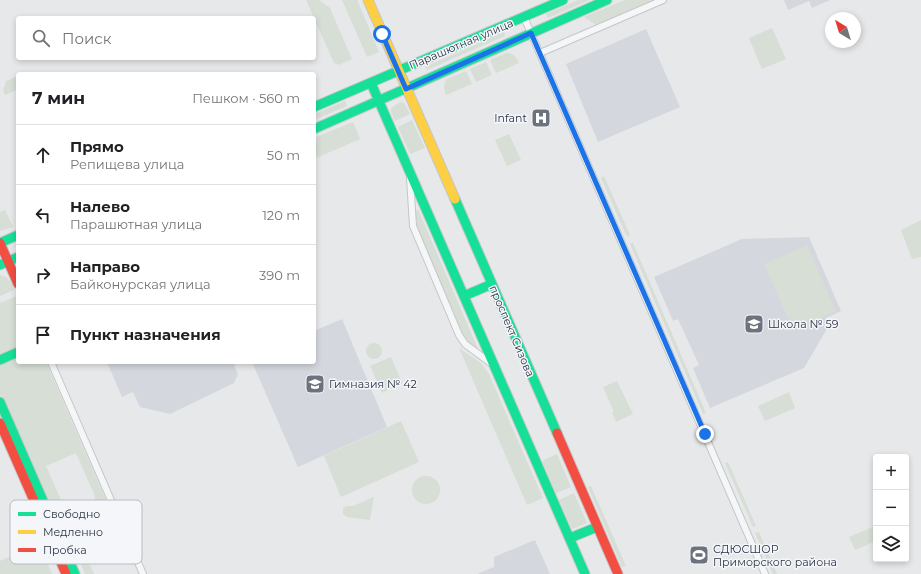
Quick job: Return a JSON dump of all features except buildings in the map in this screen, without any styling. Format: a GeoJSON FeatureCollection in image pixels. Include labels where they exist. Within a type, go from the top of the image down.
{"type":"FeatureCollection","features":[{"type":"Feature","properties":{"kind":"main road","name":"проспект Сизова"},"geometry":{"type":"LineString","coordinates":[[368,0],[618,574]]}},
{"type":"Feature","properties":{"kind":"main road","name":"Парашютная улица"},"geometry":{"type":"LineString","coordinates":[[316,107],[563,0]]}},
{"type":"Feature","properties":{"kind":"main road","name":"Парашютная улица"},"geometry":{"type":"LineString","coordinates":[[316,128],[607,0]]}},
{"type":"Feature","properties":{"kind":"main road"},"geometry":{"type":"LineString","coordinates":[[371,83],[585,574]]}},
{"type":"Feature","properties":{"kind":"main road"},"geometry":{"type":"LineString","coordinates":[[16,236],[0,243],[4,263],[16,281]]}},
{"type":"Feature","properties":{"kind":"main road"},"geometry":{"type":"LineString","coordinates":[[4,263],[16,258]]}},
{"type":"Feature","properties":{"kind":"main road"},"geometry":{"type":"LineString","coordinates":[[464,296],[492,284]]}},
{"type":"Feature","properties":{"kind":"main road"},"geometry":{"type":"LineString","coordinates":[[0,360],[16,353]]}},
{"type":"Feature","properties":{"kind":"main road"},"geometry":{"type":"LineString","coordinates":[[0,402],[42,500]]}},
{"type":"Feature","properties":{"kind":"main road"},"geometry":{"type":"LineString","coordinates":[[0,423],[34,500]]}},
{"type":"Feature","properties":{"kind":"main road"},"geometry":{"type":"LineString","coordinates":[[570,538],[597,527]]}},
{"type":"Feature","properties":{"kind":"main road"},"geometry":{"type":"LineString","coordinates":[[62,564],[66,574]]}},
{"type":"Feature","properties":{"kind":"main road"},"geometry":{"type":"LineString","coordinates":[[70,564],[74,574]]}},
{"type":"Feature","properties":{"kind":"street"},"geometry":{"type":"LineString","coordinates":[[540,53],[663,0]]}},
{"type":"Feature","properties":{"kind":"street"},"geometry":{"type":"LineString","coordinates":[[524,17],[765,574]]}},
{"type":"Feature","properties":{"kind":"street"},"geometry":{"type":"LineString","coordinates":[[410,172],[413,226],[459,335],[465,344],[495,365]]}},
{"type":"Feature","properties":{"kind":"street"},"geometry":{"type":"LineString","coordinates":[[52,364],[111,500]]}},
{"type":"Feature","properties":{"kind":"street"},"geometry":{"type":"LineString","coordinates":[[139,564],[143,574]]}},
{"type":"Feature","properties":{"kind":"shaded area"},"geometry":{"type":"Polygon","coordinates":[[[306,0],[319,0],[330,8],[352,59],[339,65],[334,63],[316,22],[316,16],[313,16],[306,0]]]}},
{"type":"Feature","properties":{"kind":"shaded area"},"geometry":{"type":"Polygon","coordinates":[[[342,0],[358,0],[379,52],[367,57],[342,0]]]}},
{"type":"Feature","properties":{"kind":"shaded area"},"geometry":{"type":"Polygon","coordinates":[[[578,0],[590,0],[548,18],[546,14],[578,0]]]}},
{"type":"Feature","properties":{"kind":"shaded area"},"geometry":{"type":"Polygon","coordinates":[[[625,0],[654,0],[596,25],[584,17],[625,0]]]}},
{"type":"Feature","properties":{"kind":"shaded area"},"geometry":{"type":"Polygon","coordinates":[[[784,0],[830,0],[812,8],[809,1],[788,10],[784,0]]]}},
{"type":"Feature","properties":{"kind":"shaded area"},"geometry":{"type":"Polygon","coordinates":[[[772,28],[786,59],[762,69],[749,38],[772,28]]]}},
{"type":"Feature","properties":{"kind":"shaded area"},"geometry":{"type":"Polygon","coordinates":[[[646,29],[680,107],[598,142],[566,64],[646,29]]]}},
{"type":"Feature","properties":{"kind":"shaded area"},"geometry":{"type":"Polygon","coordinates":[[[504,32],[505,36],[427,70],[425,67],[504,32]]]}},
{"type":"Feature","properties":{"kind":"shaded area"},"geometry":{"type":"Polygon","coordinates":[[[506,53],[514,56],[519,63],[496,73],[490,60],[506,53]]]}},
{"type":"Feature","properties":{"kind":"shaded area"},"geometry":{"type":"Polygon","coordinates":[[[486,62],[492,75],[476,82],[470,69],[486,62]]]}},
{"type":"Feature","properties":{"kind":"shaded area"},"geometry":{"type":"Polygon","coordinates":[[[466,71],[472,84],[446,95],[444,87],[447,79],[466,71]]]}},
{"type":"Feature","properties":{"kind":"shaded area"},"geometry":{"type":"Polygon","coordinates":[[[16,77],[16,90],[5,95],[3,91],[6,81],[16,77]]]}},
{"type":"Feature","properties":{"kind":"shaded area"},"geometry":{"type":"Polygon","coordinates":[[[345,101],[347,106],[316,119],[316,113],[345,101]]]}},
{"type":"Feature","properties":{"kind":"shaded area"},"geometry":{"type":"Polygon","coordinates":[[[400,102],[404,103],[410,114],[395,121],[391,108],[400,102]]]}},
{"type":"Feature","properties":{"kind":"shaded area"},"geometry":{"type":"Polygon","coordinates":[[[412,120],[425,148],[410,154],[398,127],[412,120]]]}},
{"type":"Feature","properties":{"kind":"shaded area"},"geometry":{"type":"Polygon","coordinates":[[[353,122],[360,139],[316,158],[316,137],[353,122]]]}},
{"type":"Feature","properties":{"kind":"shaded area"},"geometry":{"type":"Polygon","coordinates":[[[509,134],[521,160],[507,166],[495,140],[509,134]]]}},
{"type":"Feature","properties":{"kind":"shaded area"},"geometry":{"type":"Polygon","coordinates":[[[604,176],[630,235],[627,237],[601,178],[604,176]]]}},
{"type":"Feature","properties":{"kind":"shaded area"},"geometry":{"type":"Polygon","coordinates":[[[418,209],[478,349],[472,346],[462,334],[415,225],[415,212],[418,209]]]}},
{"type":"Feature","properties":{"kind":"shaded area"},"geometry":{"type":"Polygon","coordinates":[[[5,210],[13,227],[0,231],[0,212],[5,210]]]}},
{"type":"Feature","properties":{"kind":"shaded area"},"geometry":{"type":"Polygon","coordinates":[[[921,220],[921,257],[912,259],[901,230],[921,220]]]}},
{"type":"Feature","properties":{"kind":"shaded area","name":"Школа № 59"},"geometry":{"type":"Polygon","coordinates":[[[809,237],[841,311],[826,318],[828,327],[804,368],[710,408],[693,368],[699,365],[678,319],[673,321],[654,277],[742,239],[809,237]]]}},
{"type":"Feature","properties":{"kind":"shaded area"},"geometry":{"type":"Polygon","coordinates":[[[633,243],[706,413],[703,414],[630,244],[633,243]]]}},
{"type":"Feature","properties":{"kind":"shaded area"},"geometry":{"type":"Polygon","coordinates":[[[807,245],[836,311],[793,330],[764,264],[807,245]]]}},
{"type":"Feature","properties":{"kind":"shaded area"},"geometry":{"type":"Polygon","coordinates":[[[0,275],[9,280],[14,290],[0,296],[0,275]]]}},
{"type":"Feature","properties":{"kind":"shaded area"},"geometry":{"type":"Polygon","coordinates":[[[16,296],[16,348],[0,355],[0,303],[16,296]]]}},
{"type":"Feature","properties":{"kind":"shaded area","name":"Гимназия № 42"},"geometry":{"type":"Polygon","coordinates":[[[342,319],[387,427],[298,467],[253,364],[316,364],[316,330],[342,319]]]}},
{"type":"Feature","properties":{"kind":"shaded area"},"geometry":{"type":"Polygon","coordinates":[[[371,343],[377,343],[382,348],[380,357],[377,359],[371,359],[366,354],[366,348],[371,343]]]}},
{"type":"Feature","properties":{"kind":"shaded area"},"geometry":{"type":"Polygon","coordinates":[[[459,348],[481,363],[489,374],[543,498],[527,505],[459,348]]]}},
{"type":"Feature","properties":{"kind":"shaded area"},"geometry":{"type":"Polygon","coordinates":[[[391,357],[402,383],[382,393],[370,366],[391,357]]]}},
{"type":"Feature","properties":{"kind":"shaded area"},"geometry":{"type":"Polygon","coordinates":[[[16,358],[16,364],[47,364],[106,500],[94,500],[95,496],[76,453],[46,466],[61,500],[46,500],[0,394],[0,365],[16,358]]]}},
{"type":"Feature","properties":{"kind":"shaded area"},"geometry":{"type":"Polygon","coordinates":[[[108,364],[236,364],[234,365],[238,374],[234,383],[170,414],[140,407],[133,392],[122,397],[108,364]]]}},
{"type":"Feature","properties":{"kind":"shaded area"},"geometry":{"type":"Polygon","coordinates":[[[617,381],[633,414],[616,422],[612,413],[614,412],[603,387],[617,381]]]}},
{"type":"Feature","properties":{"kind":"shaded area"},"geometry":{"type":"Polygon","coordinates":[[[789,392],[795,408],[765,421],[758,406],[789,392]]]}},
{"type":"Feature","properties":{"kind":"shaded area"},"geometry":{"type":"Polygon","coordinates":[[[401,421],[419,462],[341,497],[324,456],[401,421]]]}},
{"type":"Feature","properties":{"kind":"shaded area"},"geometry":{"type":"Polygon","coordinates":[[[557,454],[571,487],[556,493],[542,461],[557,454]]]}},
{"type":"Feature","properties":{"kind":"shaded area"},"geometry":{"type":"Polygon","coordinates":[[[728,462],[756,526],[753,527],[725,463],[728,462]]]}},
{"type":"Feature","properties":{"kind":"shaded area"},"geometry":{"type":"Polygon","coordinates":[[[426,476],[436,480],[440,490],[436,500],[426,504],[416,500],[412,490],[416,480],[426,476]]]}},
{"type":"Feature","properties":{"kind":"shaded area"},"geometry":{"type":"Polygon","coordinates":[[[591,486],[626,566],[622,567],[588,487],[591,486]]]}},
{"type":"Feature","properties":{"kind":"shaded area"},"geometry":{"type":"Polygon","coordinates":[[[574,493],[587,523],[572,529],[559,500],[574,493]]]}},
{"type":"Feature","properties":{"kind":"shaded area"},"geometry":{"type":"Polygon","coordinates":[[[374,497],[370,520],[347,517],[343,514],[343,509],[346,506],[353,506],[374,497]]]}},
{"type":"Feature","properties":{"kind":"shaded area"},"geometry":{"type":"Polygon","coordinates":[[[873,527],[873,542],[855,550],[849,537],[873,527]]]}},
{"type":"Feature","properties":{"kind":"shaded area"},"geometry":{"type":"Polygon","coordinates":[[[759,532],[777,574],[773,574],[755,533],[759,532]]]}},
{"type":"Feature","properties":{"kind":"shaded area"},"geometry":{"type":"Polygon","coordinates":[[[535,540],[550,574],[477,574],[494,567],[494,557],[535,540]]]}},
{"type":"Feature","properties":{"kind":"shaded area"},"geometry":{"type":"Polygon","coordinates":[[[10,556],[10,564],[48,564],[52,574],[0,574],[0,561],[10,556]]]}},
{"type":"Feature","properties":{"kind":"shaded area"},"geometry":{"type":"Polygon","coordinates":[[[81,564],[90,564],[94,574],[85,574],[81,564]]]}},
{"type":"Feature","properties":{"kind":"traffic: fast"},"geometry":{"type":"LineString","coordinates":[[316,106],[563,0]]}},
{"type":"Feature","properties":{"kind":"traffic: fast"},"geometry":{"type":"LineString","coordinates":[[316,128],[607,0]]}},
{"type":"Feature","properties":{"kind":"traffic: fast"},"geometry":{"type":"LineString","coordinates":[[371,83],[585,574]]}},
{"type":"Feature","properties":{"kind":"traffic: fast"},"geometry":{"type":"LineString","coordinates":[[455,199],[557,433]]}},
{"type":"Feature","properties":{"kind":"traffic: fast"},"geometry":{"type":"LineString","coordinates":[[0,243],[16,236]]}},
{"type":"Feature","properties":{"kind":"traffic: fast"},"geometry":{"type":"LineString","coordinates":[[0,265],[16,258]]}},
{"type":"Feature","properties":{"kind":"traffic: fast"},"geometry":{"type":"LineString","coordinates":[[464,296],[492,284]]}},
{"type":"Feature","properties":{"kind":"traffic: fast"},"geometry":{"type":"LineString","coordinates":[[0,360],[16,353]]}},
{"type":"Feature","properties":{"kind":"traffic: fast"},"geometry":{"type":"LineString","coordinates":[[0,402],[43,500]]}},
{"type":"Feature","properties":{"kind":"traffic: fast"},"geometry":{"type":"LineString","coordinates":[[570,538],[597,527]]}},
{"type":"Feature","properties":{"kind":"traffic: fast"},"geometry":{"type":"LineString","coordinates":[[71,564],[75,574]]}},
{"type":"Feature","properties":{"kind":"traffic: slow"},"geometry":{"type":"LineString","coordinates":[[368,0],[455,199]]}},
{"type":"Feature","properties":{"kind":"traffic: jam"},"geometry":{"type":"LineString","coordinates":[[0,243],[16,279]]}},
{"type":"Feature","properties":{"kind":"traffic: jam"},"geometry":{"type":"LineString","coordinates":[[0,423],[34,500]]}},
{"type":"Feature","properties":{"kind":"traffic: jam"},"geometry":{"type":"LineString","coordinates":[[557,433],[618,574]]}},
{"type":"Feature","properties":{"kind":"traffic: jam"},"geometry":{"type":"LineString","coordinates":[[62,564],[66,574]]}},
{"type":"Feature","properties":{"kind":"place","name":"Infant"},"geometry":{"type":"Point","coordinates":[541,118]}},
{"type":"Feature","properties":{"kind":"place","name":"Школа № 59"},"geometry":{"type":"Point","coordinates":[754,324]}},
{"type":"Feature","properties":{"kind":"place","name":"Гимназия № 42"},"geometry":{"type":"Point","coordinates":[315,384]}},
{"type":"Feature","properties":{"kind":"place","name":"СДЮСШОР Приморского района"},"geometry":{"type":"Point","coordinates":[699,555]}},
{"type":"Feature","properties":{"kind":"route"},"geometry":{"type":"LineString","coordinates":[[382,34],[406,89],[531,33],[705,434]]}}]}
